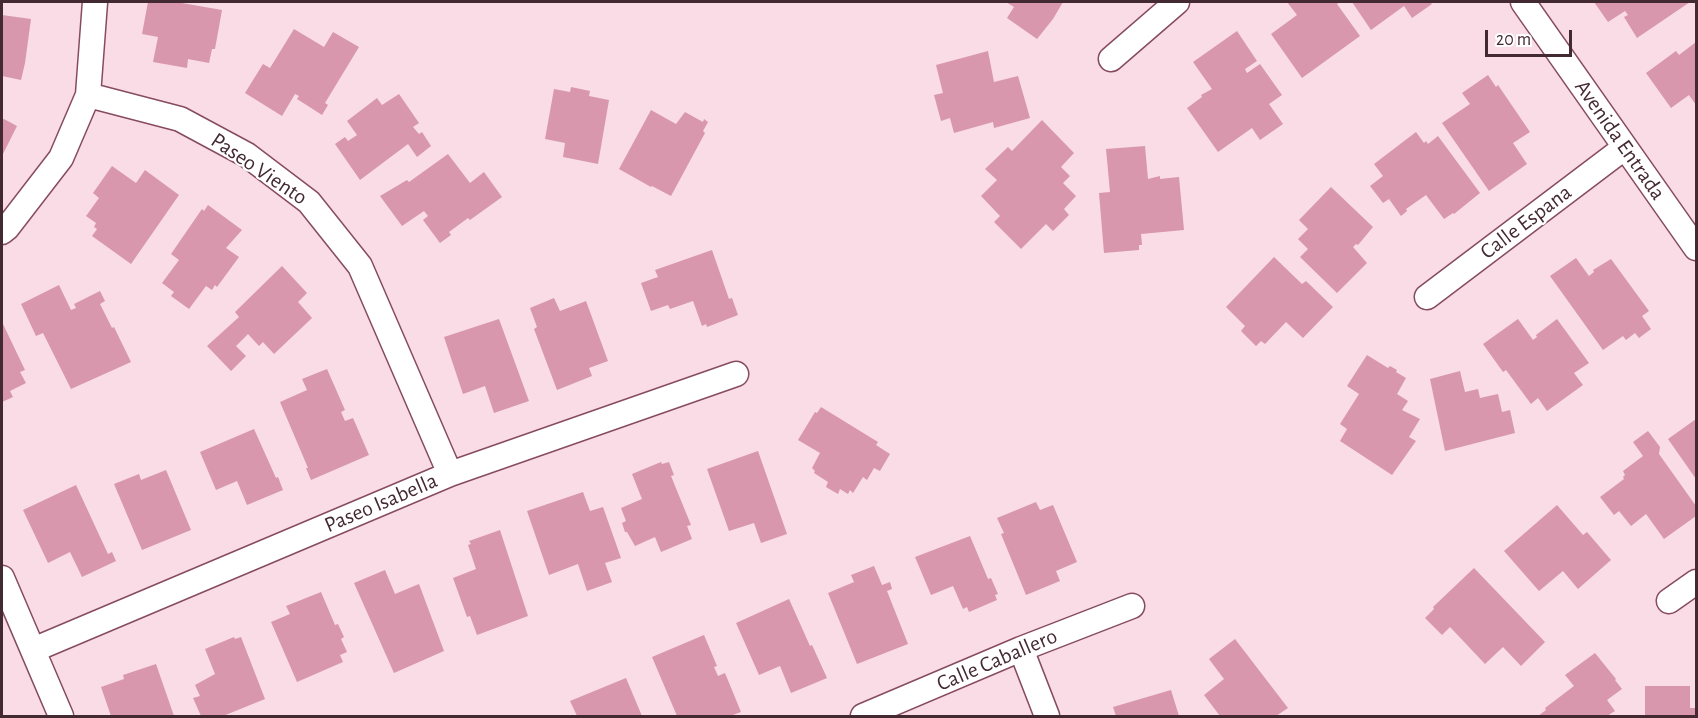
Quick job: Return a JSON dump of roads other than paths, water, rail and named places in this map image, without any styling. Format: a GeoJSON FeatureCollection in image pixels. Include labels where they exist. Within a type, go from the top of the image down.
{"type":"FeatureCollection","features":[{"type":"Feature","properties":{"kind":"street"},"geometry":{"type":"LineString","coordinates":[[2,232],[60,158],[88,95],[95,2]]}},
{"type":"Feature","properties":{"kind":"street"},"geometry":{"type":"LineString","coordinates":[[1111,59],[1177,2]]}},
{"type":"Feature","properties":{"kind":"street","name":"Avenida Entrada"},"geometry":{"type":"LineString","coordinates":[[1523,2],[1696,248]]}},
{"type":"Feature","properties":{"kind":"street","name":"Paseo Viento"},"geometry":{"type":"LineString","coordinates":[[88,95],[180,119],[246,155],[309,202],[360,266],[450,474]]}},
{"type":"Feature","properties":{"kind":"street","name":"Calle Espana"},"geometry":{"type":"LineString","coordinates":[[1427,297],[1624,148]]}},
{"type":"Feature","properties":{"kind":"street","name":"Paseo Isabella"},"geometry":{"type":"LineString","coordinates":[[33,650],[450,474],[736,374]]}},
{"type":"Feature","properties":{"kind":"street"},"geometry":{"type":"LineString","coordinates":[[2,578],[61,717]]}},
{"type":"Feature","properties":{"kind":"street"},"geometry":{"type":"LineString","coordinates":[[1669,602],[1696,582]]}},
{"type":"Feature","properties":{"kind":"street","name":"Calle Caballero"},"geometry":{"type":"LineString","coordinates":[[863,717],[1021,649],[1132,606]]}},
{"type":"Feature","properties":{"kind":"street"},"geometry":{"type":"LineString","coordinates":[[1021,649],[1047,717]]}}]}
